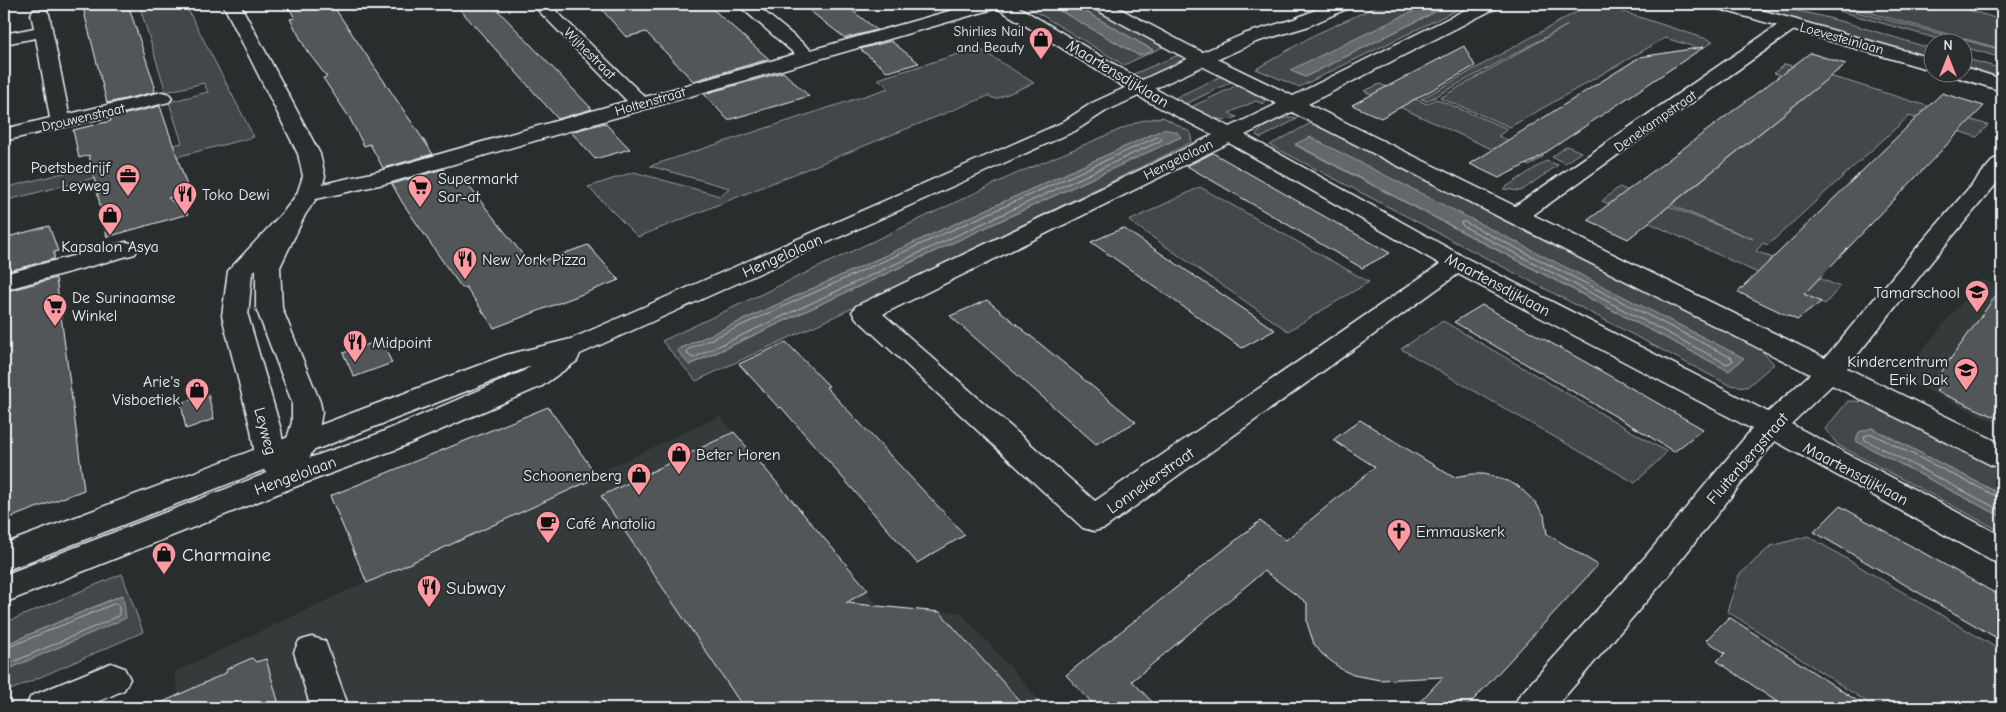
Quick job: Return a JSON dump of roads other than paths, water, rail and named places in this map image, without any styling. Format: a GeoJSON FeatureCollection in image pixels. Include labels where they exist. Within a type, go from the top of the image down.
{"type":"FeatureCollection","features":[{"type":"Feature","properties":{"kind":"street","name":"Leyweg"},"geometry":{"type":"LineString","coordinates":[[232,4],[308,154],[314,176],[268,267],[269,308],[306,402],[308,414],[303,443]]}},
{"type":"Feature","properties":{"kind":"street","name":"Wijhestraat"},"geometry":{"type":"LineString","coordinates":[[540,4],[640,103]]}},
{"type":"Feature","properties":{"kind":"street"},"geometry":{"type":"LineString","coordinates":[[745,4],[808,56]]}},
{"type":"Feature","properties":{"kind":"street","name":"Holtenstraat"},"geometry":{"type":"LineString","coordinates":[[300,204],[380,178],[992,4]]}},
{"type":"Feature","properties":{"kind":"street","name":"Maartensdijklaan"},"geometry":{"type":"LineString","coordinates":[[1002,4],[1148,94],[1230,134],[1458,263],[1771,426],[2002,551]]}},
{"type":"Feature","properties":{"kind":"street"},"geometry":{"type":"LineString","coordinates":[[1100,4],[1182,50],[1212,63],[2002,457]]}},
{"type":"Feature","properties":{"kind":"street","name":"Hengelolaan"},"geometry":{"type":"LineString","coordinates":[[4,589],[278,467],[303,443],[516,362],[579,346],[1068,126],[1099,107],[1148,94],[1212,63],[1250,38],[1300,23],[1343,4]]}},
{"type":"Feature","properties":{"kind":"street","name":"Hengelolaan"},"geometry":{"type":"LineString","coordinates":[[865,312],[1293,104],[1490,4]]}},
{"type":"Feature","properties":{"kind":"street","name":"Loevesteinlaan"},"geometry":{"type":"LineString","coordinates":[[1722,4],[1924,62]]}},
{"type":"Feature","properties":{"kind":"street"},"geometry":{"type":"LineString","coordinates":[[4,39],[42,22],[61,122]]}},
{"type":"Feature","properties":{"kind":"street","name":"Denekampstraat"},"geometry":{"type":"LineString","coordinates":[[1517,216],[1791,24]]}},
{"type":"Feature","properties":{"kind":"street"},"geometry":{"type":"LineString","coordinates":[[1974,76],[2002,85]]}},
{"type":"Feature","properties":{"kind":"street","name":"Drouwenstraat"},"geometry":{"type":"LineString","coordinates":[[4,135],[162,98]]}},
{"type":"Feature","properties":{"kind":"street","name":"Fluitenbergstraat"},"geometry":{"type":"LineString","coordinates":[[1532,708],[1657,566],[1771,426],[1830,372],[1923,256],[2002,164]]}},
{"type":"Feature","properties":{"kind":"street","name":"Leyweg"},"geometry":{"type":"LineString","coordinates":[[278,467],[235,316],[240,271],[300,204]]}},
{"type":"Feature","properties":{"kind":"street"},"geometry":{"type":"LineString","coordinates":[[4,282],[126,249]]}},
{"type":"Feature","properties":{"kind":"street","name":"Lonnekerstraat"},"geometry":{"type":"LineString","coordinates":[[865,312],[1094,519],[1458,263]]}},
{"type":"Feature","properties":{"kind":"street","name":"Hengelolaan"},"geometry":{"type":"LineString","coordinates":[[4,558],[278,467],[386,442],[532,379],[579,346]]}},
{"type":"Feature","properties":{"kind":"street"},"geometry":{"type":"LineString","coordinates":[[312,652],[330,708]]}},
{"type":"Feature","properties":{"kind":"street"},"geometry":{"type":"LineString","coordinates":[[44,708],[112,679]]}},
{"type":"Feature","properties":{"kind":"water"},"geometry":{"type":"Polygon","coordinates":[[[1048,4],[1072,4],[1153,50],[1146,54],[1138,55],[1048,4]]]}},
{"type":"Feature","properties":{"kind":"water"},"geometry":{"type":"Polygon","coordinates":[[[1428,4],[1451,4],[1305,77],[1290,70],[1428,4]]]}},
{"type":"Feature","properties":{"kind":"water"},"geometry":{"type":"Polygon","coordinates":[[[1164,129],[1177,132],[1181,137],[689,365],[677,350],[1164,129]]]}},
{"type":"Feature","properties":{"kind":"water"},"geometry":{"type":"Polygon","coordinates":[[[1310,137],[1744,358],[1729,371],[1295,144],[1310,137]]]}},
{"type":"Feature","properties":{"kind":"water"},"geometry":{"type":"Polygon","coordinates":[[[1872,428],[2002,495],[2002,517],[1856,441],[1859,432],[1872,428]]]}},
{"type":"Feature","properties":{"kind":"water"},"geometry":{"type":"Polygon","coordinates":[[[123,595],[126,618],[4,671],[4,645],[123,595]]]}},
{"type":"Feature","properties":{"kind":"place","name":"Shirlies Nail and Beauty"},"geometry":{"type":"Point","coordinates":[1041,60]}},
{"type":"Feature","properties":{"kind":"place","name":"Poetsbedrijf Leyweg"},"geometry":{"type":"Point","coordinates":[128,197]}},
{"type":"Feature","properties":{"kind":"place","name":"Supermarkt Sar-at"},"geometry":{"type":"Point","coordinates":[420,208]}},
{"type":"Feature","properties":{"kind":"place","name":"Toko Dewi"},"geometry":{"type":"Point","coordinates":[185,215]}},
{"type":"Feature","properties":{"kind":"place","name":"Kapsalon Asya"},"geometry":{"type":"Point","coordinates":[110,236]}},
{"type":"Feature","properties":{"kind":"place","name":"New York Pizza"},"geometry":{"type":"Point","coordinates":[465,280]}},
{"type":"Feature","properties":{"kind":"place","name":"Tamarschool"},"geometry":{"type":"Point","coordinates":[1977,313]}},
{"type":"Feature","properties":{"kind":"place","name":"De Surinaamse Winkel"},"geometry":{"type":"Point","coordinates":[55,327]}},
{"type":"Feature","properties":{"kind":"place","name":"Midpoint"},"geometry":{"type":"Point","coordinates":[355,363]}},
{"type":"Feature","properties":{"kind":"place","name":"Kindercentrum Erik Dak"},"geometry":{"type":"Point","coordinates":[1966,391]}},
{"type":"Feature","properties":{"kind":"place","name":"Arie's Visboetiek"},"geometry":{"type":"Point","coordinates":[197,411]}},
{"type":"Feature","properties":{"kind":"place","name":"Beter Horen"},"geometry":{"type":"Point","coordinates":[679,475]}},
{"type":"Feature","properties":{"kind":"place","name":"Schoonenberg"},"geometry":{"type":"Point","coordinates":[639,496]}},
{"type":"Feature","properties":{"kind":"place","name":"Café Anatolia"},"geometry":{"type":"Point","coordinates":[548,544]}},
{"type":"Feature","properties":{"kind":"place","name":"Emmauskerk"},"geometry":{"type":"Point","coordinates":[1399,552]}},
{"type":"Feature","properties":{"kind":"place","name":"Charmaine"},"geometry":{"type":"Point","coordinates":[164,575]}},
{"type":"Feature","properties":{"kind":"place","name":"Subway"},"geometry":{"type":"Point","coordinates":[429,608]}}]}
